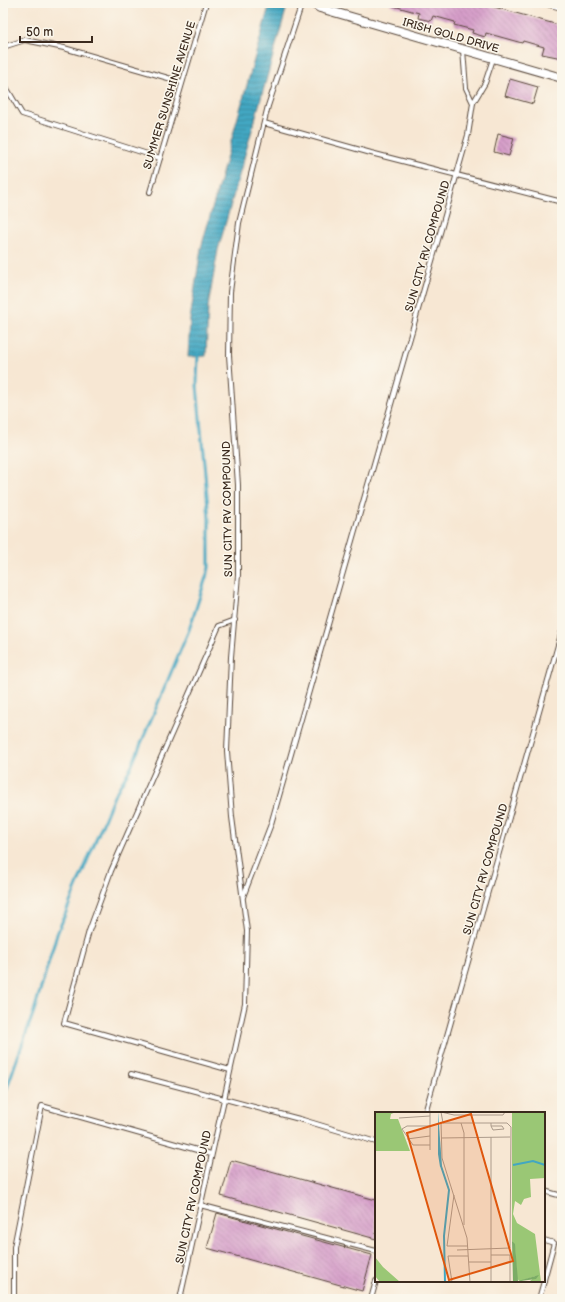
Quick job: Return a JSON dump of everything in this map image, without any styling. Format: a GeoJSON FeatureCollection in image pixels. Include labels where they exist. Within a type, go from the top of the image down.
{"type":"FeatureCollection","features":[{"type":"Feature","properties":{"kind":"street","name":"IRISH GOLD DRIVE"},"geometry":{"type":"LineString","coordinates":[[312,3],[320,8],[562,78]]}},
{"type":"Feature","properties":{"kind":"street"},"geometry":{"type":"LineString","coordinates":[[550,3],[562,6]]}},
{"type":"Feature","properties":{"kind":"lane","name":"SUMMER SUNSHINE AVENUE"},"geometry":{"type":"LineString","coordinates":[[150,192],[206,3]]}},
{"type":"Feature","properties":{"kind":"lane","name":"SUN CITY RV COMPOUND"},"geometry":{"type":"LineString","coordinates":[[180,1299],[245,1004],[247,931],[232,817],[227,751],[238,574],[238,491],[229,355],[230,292],[239,223],[264,124],[302,3]]}},
{"type":"Feature","properties":{"kind":"lane"},"geometry":{"type":"LineString","coordinates":[[3,47],[25,40],[64,48],[182,82]]}},
{"type":"Feature","properties":{"kind":"lane"},"geometry":{"type":"LineString","coordinates":[[463,50],[466,88],[473,103]]}},
{"type":"Feature","properties":{"kind":"lane"},"geometry":{"type":"LineString","coordinates":[[473,103],[485,84],[493,58]]}},
{"type":"Feature","properties":{"kind":"lane"},"geometry":{"type":"LineString","coordinates":[[3,82],[22,114],[160,158]]}},
{"type":"Feature","properties":{"kind":"lane","name":"SUN CITY RV COMPOUND"},"geometry":{"type":"LineString","coordinates":[[242,897],[270,824],[468,135],[473,103]]}},
{"type":"Feature","properties":{"kind":"lane","name":"SUN CITY RV COMPOUND"},"geometry":{"type":"LineString","coordinates":[[264,124],[562,202]]}},
{"type":"Feature","properties":{"kind":"lane"},"geometry":{"type":"LineString","coordinates":[[230,1070],[64,1023],[89,931],[111,871],[219,626],[234,620]]}},
{"type":"Feature","properties":{"kind":"lane","name":"SUN CITY RV COMPOUND"},"geometry":{"type":"LineString","coordinates":[[425,1112],[562,631]]}},
{"type":"Feature","properties":{"kind":"lane"},"geometry":{"type":"LineString","coordinates":[[131,1074],[375,1142]]}},
{"type":"Feature","properties":{"kind":"lane"},"geometry":{"type":"LineString","coordinates":[[14,1299],[14,1247],[42,1106],[211,1154]]}},
{"type":"Feature","properties":{"kind":"lane"},"geometry":{"type":"LineString","coordinates":[[545,1190],[562,1196]]}},
{"type":"Feature","properties":{"kind":"lane"},"geometry":{"type":"LineString","coordinates":[[200,1205],[375,1251]]}},
{"type":"Feature","properties":{"kind":"lane"},"geometry":{"type":"LineString","coordinates":[[545,1240],[554,1243],[545,1277]]}},
{"type":"Feature","properties":{"kind":"lane"},"geometry":{"type":"LineString","coordinates":[[371,1299],[376,1282]]}},
{"type":"Feature","properties":{"kind":"lane"},"geometry":{"type":"LineString","coordinates":[[539,1299],[544,1282]]}},
{"type":"Feature","properties":{"kind":"water"},"geometry":{"type":"Polygon","coordinates":[[[270,3],[288,3],[218,250],[208,307],[206,356],[188,357],[190,319],[201,248],[270,3]]]}},
{"type":"Feature","properties":{"kind":"building"},"geometry":{"type":"Polygon","coordinates":[[[390,3],[480,3],[562,26],[562,58],[542,54],[544,47],[523,41],[522,43],[486,33],[485,37],[472,33],[473,30],[454,25],[455,22],[433,16],[431,21],[418,18],[419,13],[390,5],[390,3]]]}},
{"type":"Feature","properties":{"kind":"building"},"geometry":{"type":"Polygon","coordinates":[[[510,79],[538,87],[533,104],[505,96],[510,79]]]}},
{"type":"Feature","properties":{"kind":"building"},"geometry":{"type":"Polygon","coordinates":[[[498,134],[514,138],[509,156],[494,152],[498,134]]]}},
{"type":"Feature","properties":{"kind":"building"},"geometry":{"type":"Polygon","coordinates":[[[231,1160],[375,1200],[375,1239],[221,1196],[231,1160]]]}},
{"type":"Feature","properties":{"kind":"building"},"geometry":{"type":"Polygon","coordinates":[[[217,1213],[372,1255],[362,1291],[207,1248],[217,1213]]]}},
{"type":"Feature","properties":{"kind":"waterway"},"geometry":{"type":"LineString","coordinates":[[3,1099],[34,1011],[57,934],[114,796],[131,767],[189,630],[209,568],[209,519],[197,385],[198,353]]}}]}
